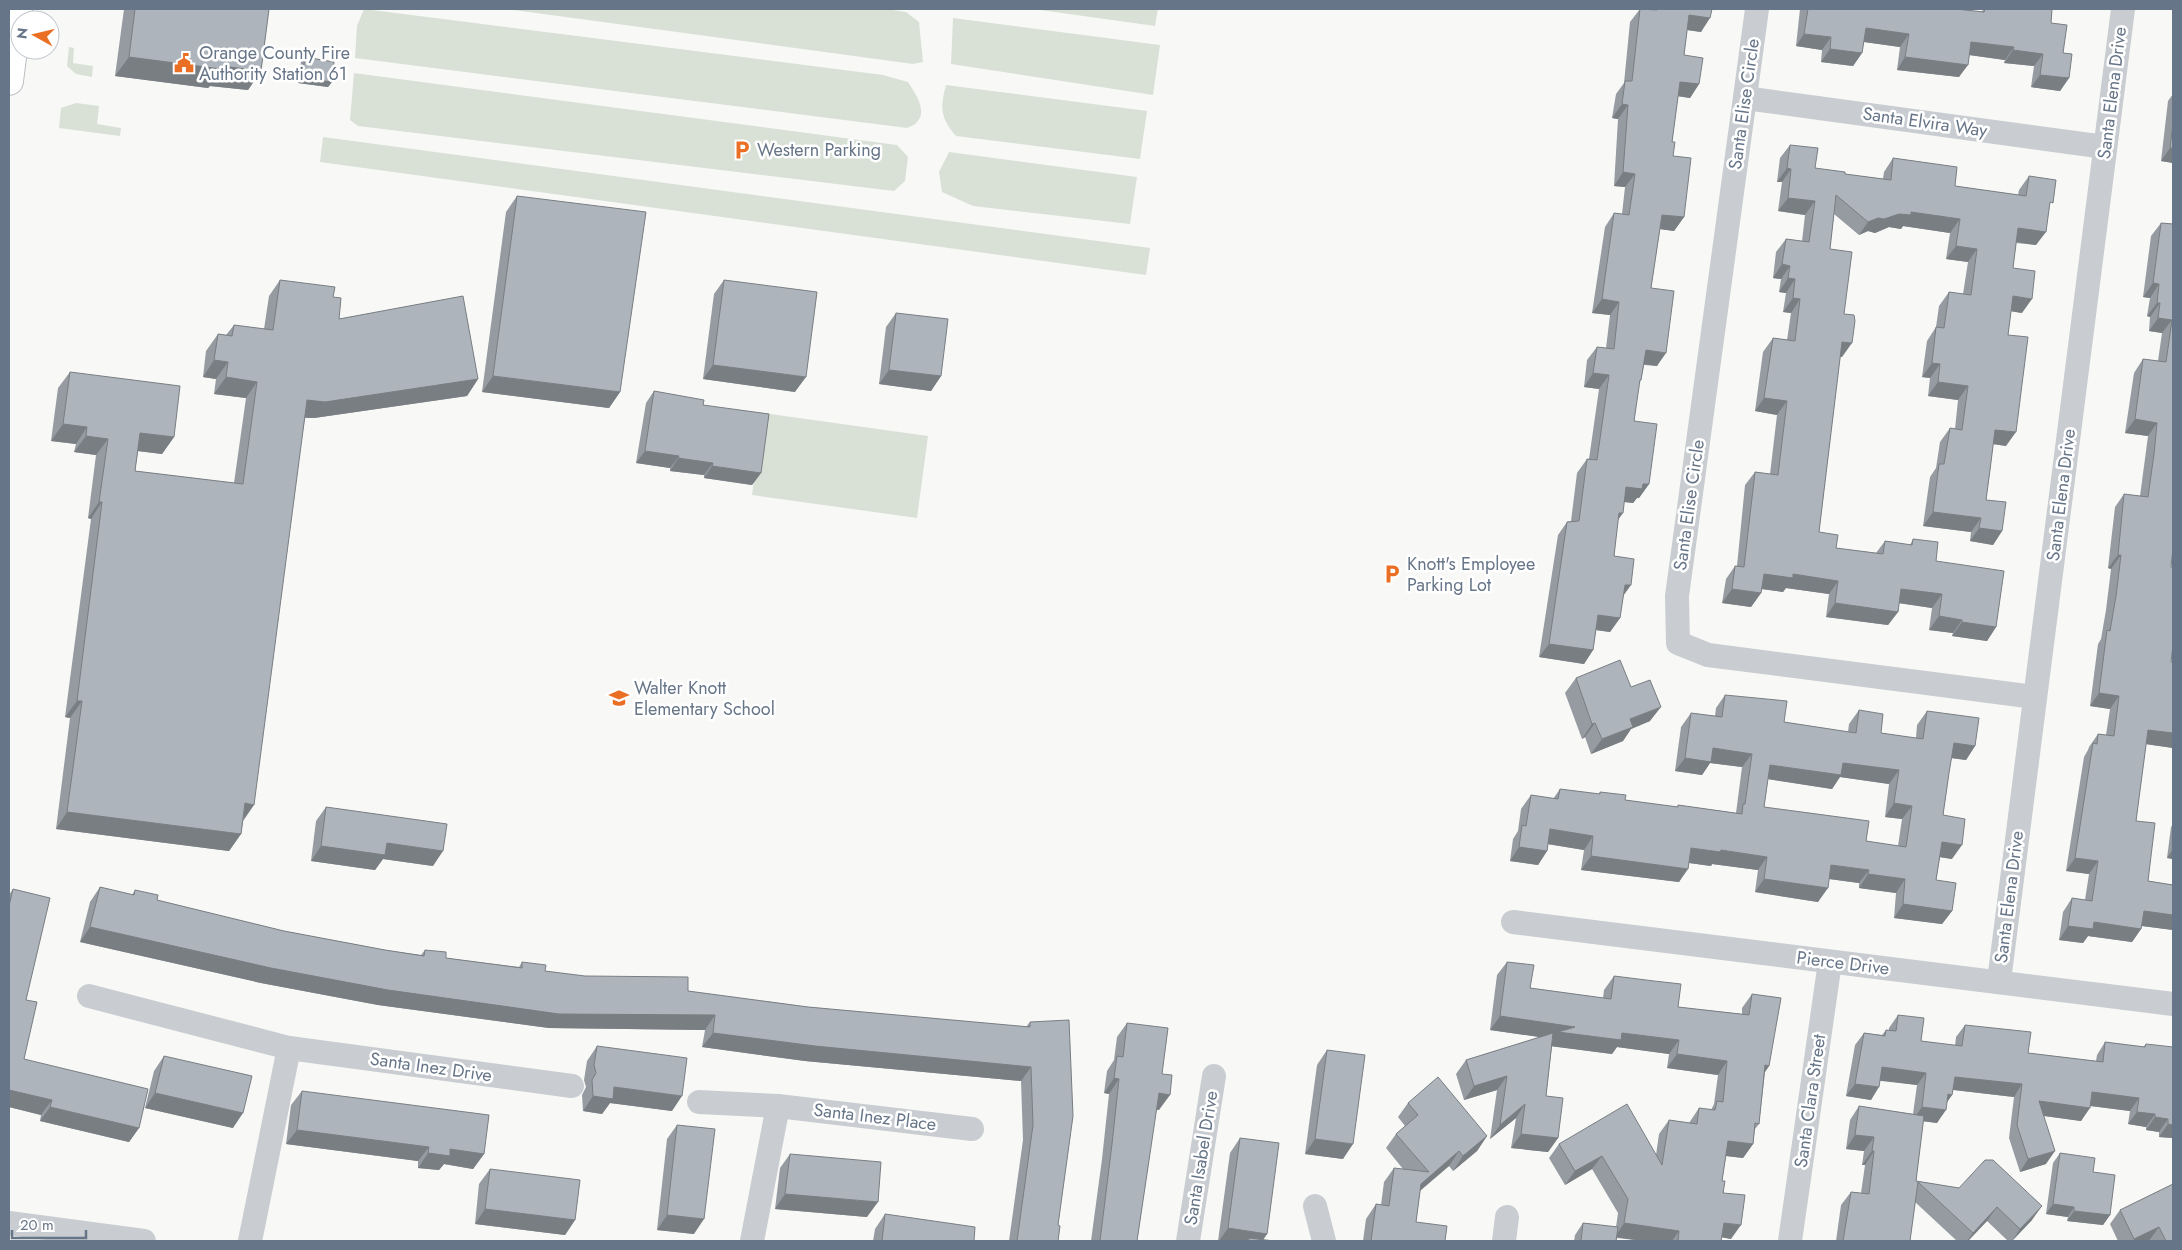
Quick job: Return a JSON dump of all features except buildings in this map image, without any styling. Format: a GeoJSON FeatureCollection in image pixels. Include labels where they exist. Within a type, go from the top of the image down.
{"type":"FeatureCollection","features":[{"type":"Feature","properties":{"kind":"main road"},"geometry":{"type":"LineString","coordinates":[[9,81],[18,9]]}},
{"type":"Feature","properties":{"kind":"street","name":"Santa Elise Circle"},"geometry":{"type":"LineString","coordinates":[[1757,9],[1677,596],[1678,643],[1708,655],[2035,697]]}},
{"type":"Feature","properties":{"kind":"street","name":"Santa Elena Drive"},"geometry":{"type":"LineString","coordinates":[[1998,981],[2123,9]]}},
{"type":"Feature","properties":{"kind":"street","name":"Santa Elvira Way"},"geometry":{"type":"LineString","coordinates":[[1745,98],[2105,147]]}},
{"type":"Feature","properties":{"kind":"street","name":"Pierce Drive"},"geometry":{"type":"LineString","coordinates":[[1513,922],[2173,1004]]}},
{"type":"Feature","properties":{"kind":"street","name":"Santa Clara Street"},"geometry":{"type":"LineString","coordinates":[[1790,1241],[1830,962]]}},
{"type":"Feature","properties":{"kind":"street","name":"Santa Inez Drive"},"geometry":{"type":"LineString","coordinates":[[89,996],[289,1048],[572,1086]]}},
{"type":"Feature","properties":{"kind":"street"},"geometry":{"type":"LineString","coordinates":[[250,1241],[289,1048]]}},
{"type":"Feature","properties":{"kind":"street","name":"Santa Isabel Drive"},"geometry":{"type":"LineString","coordinates":[[1188,1241],[1214,1076]]}},
{"type":"Feature","properties":{"kind":"street","name":"Santa Inez Place"},"geometry":{"type":"LineString","coordinates":[[699,1102],[778,1106],[972,1129]]}},
{"type":"Feature","properties":{"kind":"street"},"geometry":{"type":"LineString","coordinates":[[752,1241],[778,1106]]}},
{"type":"Feature","properties":{"kind":"street"},"geometry":{"type":"LineString","coordinates":[[1315,1206],[1324,1241]]}},
{"type":"Feature","properties":{"kind":"street"},"geometry":{"type":"LineString","coordinates":[[1504,1241],[1507,1217]]}},
{"type":"Feature","properties":{"kind":"street"},"geometry":{"type":"LineString","coordinates":[[9,1223],[144,1241]]}},
{"type":"Feature","properties":{"kind":"shaded area"},"geometry":{"type":"Polygon","coordinates":[[[364,9],[883,75],[908,82],[919,102],[921,113],[916,123],[907,128],[355,58],[357,26],[364,9]]]}},
{"type":"Feature","properties":{"kind":"shaded area"},"geometry":{"type":"Polygon","coordinates":[[[506,9],[886,9],[906,12],[919,22],[923,62],[913,64],[506,9]]]}},
{"type":"Feature","properties":{"kind":"shaded area"},"geometry":{"type":"Polygon","coordinates":[[[1033,9],[1158,9],[1155,26],[1033,9]]]}},
{"type":"Feature","properties":{"kind":"shaded area"},"geometry":{"type":"Polygon","coordinates":[[[953,18],[1160,45],[1153,95],[951,64],[953,18]]]}},
{"type":"Feature","properties":{"kind":"shaded area"},"geometry":{"type":"Polygon","coordinates":[[[69,47],[74,48],[73,63],[93,66],[92,77],[76,74],[67,66],[69,47]]]}},
{"type":"Feature","properties":{"kind":"shaded area"},"geometry":{"type":"Polygon","coordinates":[[[354,73],[897,145],[908,157],[905,181],[894,191],[358,126],[350,120],[354,73]]]}},
{"type":"Feature","properties":{"kind":"shaded area"},"geometry":{"type":"Polygon","coordinates":[[[946,85],[1147,111],[1140,159],[956,136],[944,118],[942,106],[946,85]]]}},
{"type":"Feature","properties":{"kind":"shaded area"},"geometry":{"type":"Polygon","coordinates":[[[76,103],[99,106],[97,124],[121,128],[120,136],[59,128],[61,108],[76,103]]]}},
{"type":"Feature","properties":{"kind":"shaded area"},"geometry":{"type":"Polygon","coordinates":[[[323,137],[1150,248],[1146,275],[320,162],[323,137]]]}},
{"type":"Feature","properties":{"kind":"shaded area"},"geometry":{"type":"Polygon","coordinates":[[[949,152],[1137,177],[1130,224],[973,206],[942,192],[939,172],[949,152]]]}},
{"type":"Feature","properties":{"kind":"shaded area"},"geometry":{"type":"Polygon","coordinates":[[[763,413],[928,436],[917,518],[752,495],[763,413]]]}},
{"type":"Feature","properties":{"kind":"place","name":"Orange County Fire Authority Station 61"},"geometry":{"type":"Point","coordinates":[184,63]}},
{"type":"Feature","properties":{"kind":"place","name":"Western Parking"},"geometry":{"type":"Point","coordinates":[742,150]}},
{"type":"Feature","properties":{"kind":"place","name":"Knott's Employee Parking Lot"},"geometry":{"type":"Point","coordinates":[1392,574]}},
{"type":"Feature","properties":{"kind":"place","name":"Walter Knott Elementary School"},"geometry":{"type":"Point","coordinates":[619,698]}}]}
